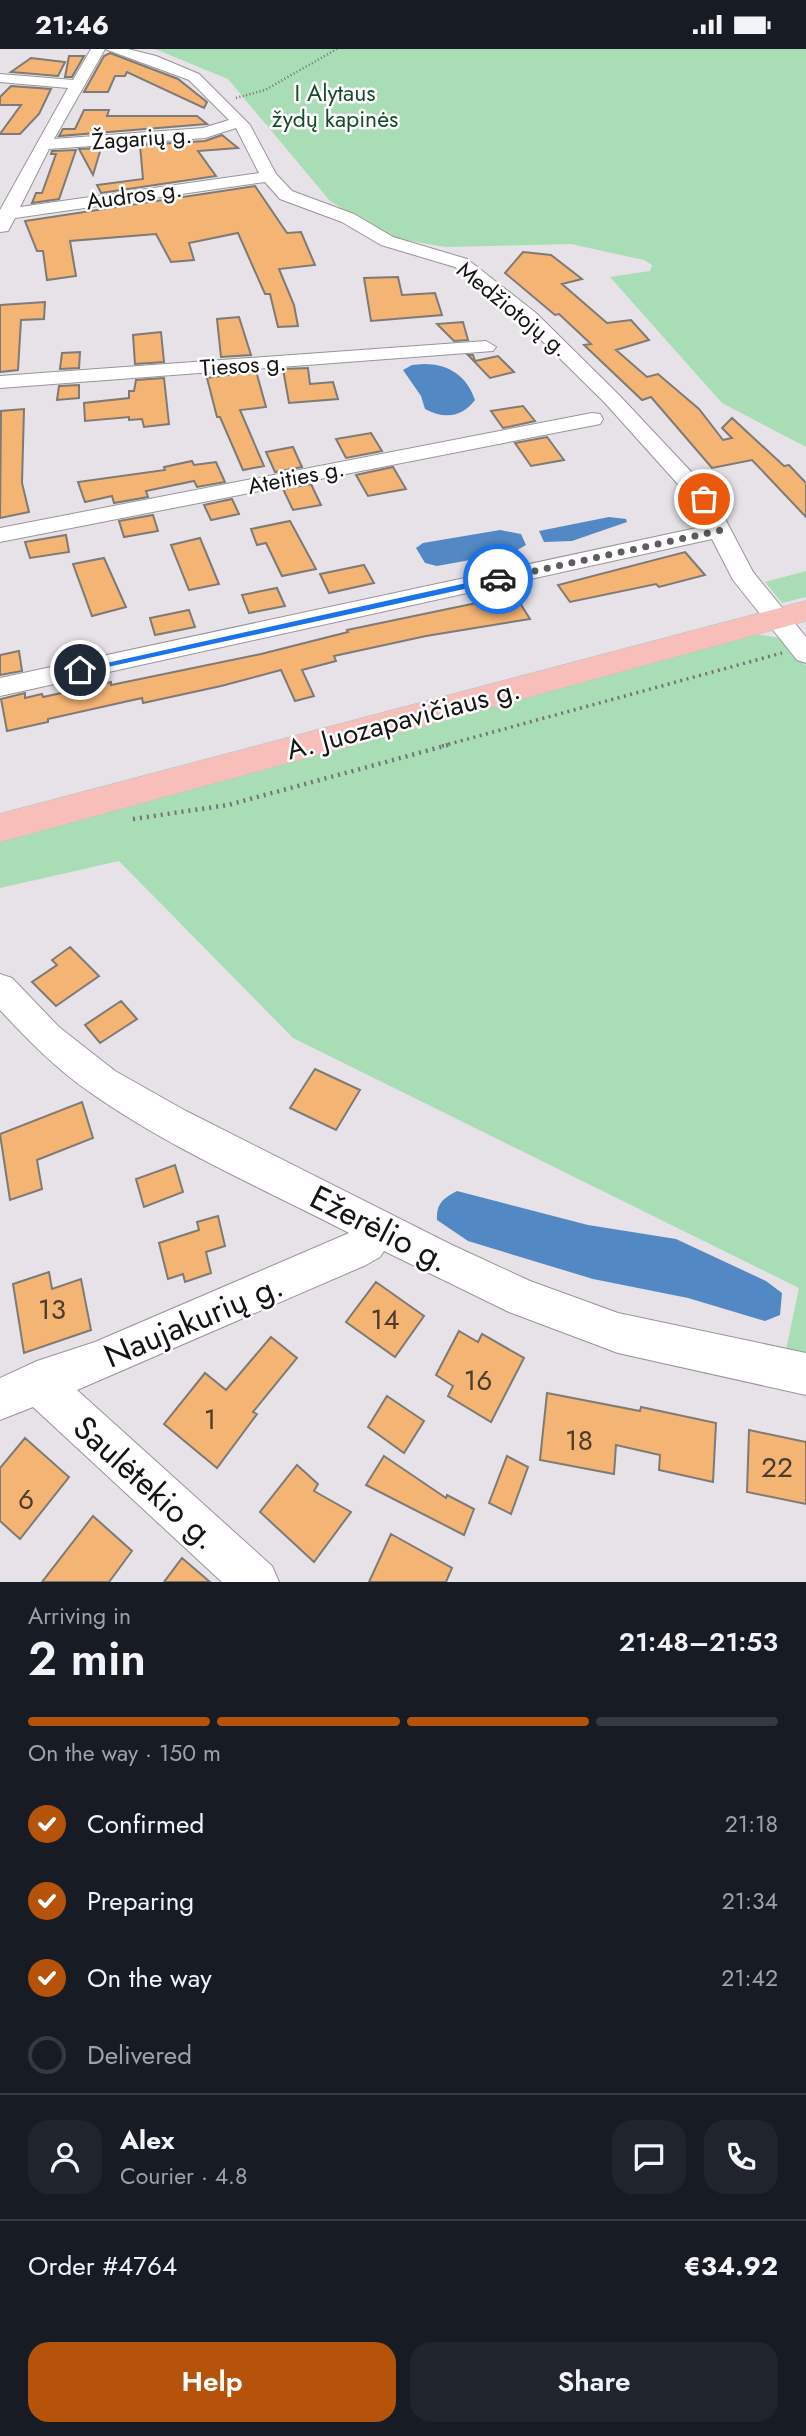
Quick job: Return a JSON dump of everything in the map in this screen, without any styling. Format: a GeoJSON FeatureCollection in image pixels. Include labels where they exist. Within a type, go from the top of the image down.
{"type":"FeatureCollection","features":[{"type":"Feature","properties":{"kind":"main road","name":"A. Juozapavičiaus g."},"geometry":{"type":"LineString","coordinates":[[0,828],[791,615]]}},
{"type":"Feature","properties":{"kind":"street"},"geometry":{"type":"LineString","coordinates":[[0,230],[4,214],[80,85],[98,49]]}},
{"type":"Feature","properties":{"kind":"street","name":"Medžiotojų g."},"geometry":{"type":"LineString","coordinates":[[112,49],[151,59],[194,77],[250,135],[269,176],[286,195],[348,218],[387,241],[448,257],[472,270],[529,317],[604,390],[704,499],[722,530],[742,575],[791,615],[803,651]]}},
{"type":"Feature","properties":{"kind":"street"},"geometry":{"type":"LineString","coordinates":[[1,79],[80,85]]}},
{"type":"Feature","properties":{"kind":"street","name":"Žagarių g."},"geometry":{"type":"LineString","coordinates":[[43,145],[205,133],[238,122]]}},
{"type":"Feature","properties":{"kind":"street","name":"Audros g."},"geometry":{"type":"LineString","coordinates":[[4,214],[269,176]]}},
{"type":"Feature","properties":{"kind":"street","name":"Tiesos g."},"geometry":{"type":"LineString","coordinates":[[0,382],[485,347]]}},
{"type":"Feature","properties":{"kind":"street","name":"Ateities g."},"geometry":{"type":"LineString","coordinates":[[0,535],[592,419]]}},
{"type":"Feature","properties":{"kind":"street"},"geometry":{"type":"LineString","coordinates":[[0,687],[722,530]]}},
{"type":"Feature","properties":{"kind":"street","name":"Ežerėlio g."},"geometry":{"type":"LineString","coordinates":[[0,988],[47,1037],[103,1082],[173,1123],[523,1298],[618,1333],[806,1374]]}},
{"type":"Feature","properties":{"kind":"street","name":"Naujakurių g."},"geometry":{"type":"LineString","coordinates":[[19,1390],[98,1361],[352,1252],[366,1244],[377,1227]]}},
{"type":"Feature","properties":{"kind":"street","name":"Saulėtekio g."},"geometry":{"type":"LineString","coordinates":[[19,1390],[256,1582]]}},
{"type":"Feature","properties":{"kind":"path"},"geometry":{"type":"LineString","coordinates":[[218,102],[265,90],[337,49]]}},
{"type":"Feature","properties":{"kind":"path"},"geometry":{"type":"LineString","coordinates":[[127,820],[228,805],[803,651]]}},
{"type":"Feature","properties":{"kind":"green space","name":"I Alytaus žydų kapinės"},"geometry":{"type":"Polygon","coordinates":[[[155,49],[806,49],[806,447],[722,403],[610,277],[650,271],[652,265],[644,260],[571,244],[446,247],[392,238],[330,201],[228,79],[155,49]]]}},
{"type":"Feature","properties":{"kind":"green space"},"geometry":{"type":"Polygon","coordinates":[[[806,571],[806,597],[782,603],[765,582],[806,571]]]}},
{"type":"Feature","properties":{"kind":"green space"},"geometry":{"type":"Polygon","coordinates":[[[755,634],[780,638],[806,666],[806,1354],[786,1350],[799,1288],[293,1038],[119,861],[0,888],[0,842],[755,634]]]}},
{"type":"Feature","properties":{"kind":"water"},"geometry":{"type":"Polygon","coordinates":[[[412,365],[441,366],[456,373],[467,384],[475,400],[464,410],[452,415],[425,409],[421,396],[403,370],[412,365]]]}},
{"type":"Feature","properties":{"kind":"water"},"geometry":{"type":"Polygon","coordinates":[[[609,517],[626,519],[627,522],[572,541],[544,542],[539,531],[609,517]]]}},
{"type":"Feature","properties":{"kind":"water"},"geometry":{"type":"Polygon","coordinates":[[[500,530],[521,534],[526,545],[514,552],[437,566],[425,563],[416,548],[423,543],[500,530]]]}},
{"type":"Feature","properties":{"kind":"water"},"geometry":{"type":"Polygon","coordinates":[[[457,1191],[588,1225],[676,1239],[766,1281],[782,1293],[780,1315],[765,1321],[688,1298],[593,1279],[468,1241],[437,1220],[441,1202],[457,1191]]]}},
{"type":"Feature","properties":{"kind":"building"},"geometry":{"type":"Polygon","coordinates":[[[110,53],[178,79],[207,102],[204,108],[127,72],[125,76],[115,76],[108,92],[84,92],[104,56],[110,53]]]}},
{"type":"Feature","properties":{"kind":"building"},"geometry":{"type":"Polygon","coordinates":[[[69,56],[84,56],[72,77],[65,77],[69,56]]]}},
{"type":"Feature","properties":{"kind":"building"},"geometry":{"type":"Polygon","coordinates":[[[31,58],[65,62],[58,76],[11,72],[31,58]]]}},
{"type":"Feature","properties":{"kind":"building"},"geometry":{"type":"Polygon","coordinates":[[[11,86],[51,89],[39,114],[20,134],[0,134],[21,105],[0,105],[0,97],[11,86]]]}},
{"type":"Feature","properties":{"kind":"building"},"geometry":{"type":"Polygon","coordinates":[[[84,110],[109,110],[107,116],[197,116],[207,124],[59,136],[63,129],[75,129],[84,110]]]}},
{"type":"Feature","properties":{"kind":"building"},"geometry":{"type":"Polygon","coordinates":[[[222,135],[238,148],[198,151],[216,176],[101,193],[97,185],[143,179],[140,145],[205,141],[222,135]]]}},
{"type":"Feature","properties":{"kind":"building"},"geometry":{"type":"Polygon","coordinates":[[[101,148],[93,175],[79,149],[101,148]]]}},
{"type":"Feature","properties":{"kind":"building"},"geometry":{"type":"Polygon","coordinates":[[[76,150],[59,199],[32,203],[36,193],[42,193],[56,154],[51,154],[52,151],[76,150]]]}},
{"type":"Feature","properties":{"kind":"building"},"geometry":{"type":"Polygon","coordinates":[[[255,186],[287,233],[301,232],[315,265],[279,269],[294,305],[298,326],[278,327],[270,294],[265,294],[238,233],[189,243],[194,260],[171,262],[156,234],[70,241],[76,276],[47,280],[43,251],[37,251],[25,221],[255,186]]]}},
{"type":"Feature","properties":{"kind":"building"},"geometry":{"type":"Polygon","coordinates":[[[523,252],[551,255],[582,279],[562,284],[607,323],[631,320],[649,340],[616,350],[647,377],[658,374],[699,409],[723,440],[732,438],[722,428],[732,418],[784,466],[789,465],[806,483],[806,517],[752,460],[712,468],[651,397],[642,400],[584,345],[591,344],[559,314],[555,315],[505,273],[523,252]]]}},
{"type":"Feature","properties":{"kind":"building"},"geometry":{"type":"Polygon","coordinates":[[[398,277],[402,295],[435,293],[442,315],[371,321],[364,278],[398,277]]]}},
{"type":"Feature","properties":{"kind":"building"},"geometry":{"type":"Polygon","coordinates":[[[45,302],[44,319],[21,320],[18,370],[0,372],[0,305],[45,302]]]}},
{"type":"Feature","properties":{"kind":"building"},"geometry":{"type":"Polygon","coordinates":[[[239,317],[251,355],[221,357],[217,319],[239,317]]]}},
{"type":"Feature","properties":{"kind":"building"},"geometry":{"type":"Polygon","coordinates":[[[463,322],[468,340],[454,341],[437,324],[463,322]]]}},
{"type":"Feature","properties":{"kind":"building"},"geometry":{"type":"Polygon","coordinates":[[[161,332],[164,362],[135,364],[133,335],[161,332]]]}},
{"type":"Feature","properties":{"kind":"building"},"geometry":{"type":"Polygon","coordinates":[[[80,352],[79,368],[60,369],[62,353],[80,352]]]}},
{"type":"Feature","properties":{"kind":"building"},"geometry":{"type":"Polygon","coordinates":[[[468,355],[473,355],[475,361],[498,356],[514,372],[490,378],[468,355]]]}},
{"type":"Feature","properties":{"kind":"building"},"geometry":{"type":"Polygon","coordinates":[[[308,368],[310,384],[333,382],[338,399],[289,403],[283,369],[308,368]]]}},
{"type":"Feature","properties":{"kind":"building"},"geometry":{"type":"Polygon","coordinates":[[[256,371],[266,407],[240,410],[264,466],[243,470],[220,417],[217,417],[207,378],[256,371]]]}},
{"type":"Feature","properties":{"kind":"building"},"geometry":{"type":"Polygon","coordinates":[[[164,378],[169,424],[144,427],[142,419],[129,420],[129,417],[85,421],[84,403],[129,398],[129,391],[134,391],[136,380],[164,378]]]}},
{"type":"Feature","properties":{"kind":"building"},"geometry":{"type":"Polygon","coordinates":[[[79,385],[79,398],[57,400],[59,386],[79,385]]]}},
{"type":"Feature","properties":{"kind":"building"},"geometry":{"type":"Polygon","coordinates":[[[523,406],[535,421],[503,428],[491,411],[523,406]]]}},
{"type":"Feature","properties":{"kind":"building"},"geometry":{"type":"Polygon","coordinates":[[[24,409],[22,483],[29,512],[0,518],[1,411],[24,409]]]}},
{"type":"Feature","properties":{"kind":"building"},"geometry":{"type":"Polygon","coordinates":[[[371,433],[382,451],[346,458],[336,439],[371,433]]]}},
{"type":"Feature","properties":{"kind":"building"},"geometry":{"type":"Polygon","coordinates":[[[547,437],[564,460],[531,466],[515,443],[547,437]]]}},
{"type":"Feature","properties":{"kind":"building"},"geometry":{"type":"Polygon","coordinates":[[[293,447],[302,467],[275,472],[266,452],[293,447]]]}},
{"type":"Feature","properties":{"kind":"building"},"geometry":{"type":"Polygon","coordinates":[[[192,461],[194,465],[216,462],[225,482],[197,487],[194,481],[146,491],[148,497],[114,503],[112,496],[85,502],[78,482],[165,470],[164,467],[192,461]]]}},
{"type":"Feature","properties":{"kind":"building"},"geometry":{"type":"Polygon","coordinates":[[[393,467],[406,489],[368,496],[356,475],[393,467]]]}},
{"type":"Feature","properties":{"kind":"building"},"geometry":{"type":"Polygon","coordinates":[[[311,484],[321,505],[293,510],[283,489],[311,484]]]}},
{"type":"Feature","properties":{"kind":"building"},"geometry":{"type":"Polygon","coordinates":[[[232,499],[239,514],[211,520],[204,505],[232,499]]]}},
{"type":"Feature","properties":{"kind":"building"},"geometry":{"type":"Polygon","coordinates":[[[153,515],[158,531],[124,537],[119,521],[153,515]]]}},
{"type":"Feature","properties":{"kind":"building"},"geometry":{"type":"Polygon","coordinates":[[[290,521],[316,569],[282,576],[266,543],[257,545],[251,529],[290,521]]]}},
{"type":"Feature","properties":{"kind":"building"},"geometry":{"type":"Polygon","coordinates":[[[66,535],[69,552],[30,558],[25,542],[66,535]]]}},
{"type":"Feature","properties":{"kind":"building"},"geometry":{"type":"Polygon","coordinates":[[[200,538],[219,584],[189,590],[171,545],[200,538]]]}},
{"type":"Feature","properties":{"kind":"building"},"geometry":{"type":"Polygon","coordinates":[[[685,552],[705,575],[659,587],[656,584],[570,602],[558,585],[685,552]]]}},
{"type":"Feature","properties":{"kind":"building"},"geometry":{"type":"Polygon","coordinates":[[[104,558],[126,607],[92,616],[73,564],[104,558]]]}},
{"type":"Feature","properties":{"kind":"building"},"geometry":{"type":"Polygon","coordinates":[[[364,565],[374,583],[329,593],[320,574],[364,565]]]}},
{"type":"Feature","properties":{"kind":"building"},"geometry":{"type":"Polygon","coordinates":[[[277,588],[285,606],[249,613],[242,595],[277,588]]]}},
{"type":"Feature","properties":{"kind":"building"},"geometry":{"type":"Polygon","coordinates":[[[515,595],[530,619],[426,636],[334,656],[336,661],[302,670],[314,696],[295,701],[281,670],[143,703],[142,698],[7,731],[1,699],[25,693],[25,698],[42,694],[43,697],[111,682],[111,685],[261,654],[348,632],[347,630],[515,595]]]}},
{"type":"Feature","properties":{"kind":"building"},"geometry":{"type":"Polygon","coordinates":[[[189,610],[195,627],[155,635],[150,618],[189,610]]]}},
{"type":"Feature","properties":{"kind":"building"},"geometry":{"type":"Polygon","coordinates":[[[19,651],[22,671],[0,675],[0,655],[19,651]]]}},
{"type":"Feature","properties":{"kind":"building"},"geometry":{"type":"Polygon","coordinates":[[[70,947],[99,976],[56,1006],[32,982],[57,965],[52,960],[70,947]]]}},
{"type":"Feature","properties":{"kind":"building"},"geometry":{"type":"Polygon","coordinates":[[[121,1001],[137,1019],[100,1043],[85,1025],[121,1001]]]}},
{"type":"Feature","properties":{"kind":"building"},"geometry":{"type":"Polygon","coordinates":[[[315,1069],[360,1090],[336,1130],[290,1108],[315,1069]]]}},
{"type":"Feature","properties":{"kind":"building"},"geometry":{"type":"Polygon","coordinates":[[[82,1102],[93,1138],[37,1160],[42,1189],[10,1200],[0,1134],[82,1102]]]}},
{"type":"Feature","properties":{"kind":"building"},"geometry":{"type":"Polygon","coordinates":[[[175,1165],[183,1192],[144,1207],[136,1179],[175,1165]]]}},
{"type":"Feature","properties":{"kind":"building"},"geometry":{"type":"Polygon","coordinates":[[[218,1216],[225,1246],[206,1252],[211,1273],[185,1282],[183,1274],[168,1279],[159,1243],[199,1230],[197,1222],[218,1216]]]}},
{"type":"Feature","properties":{"kind":"building"},"geometry":{"type":"Polygon","coordinates":[[[49,1272],[52,1289],[81,1279],[91,1330],[24,1353],[13,1284],[49,1272]]]}},
{"type":"Feature","properties":{"kind":"building"},"geometry":{"type":"Polygon","coordinates":[[[376,1282],[424,1316],[395,1357],[346,1322],[376,1282]]]}},
{"type":"Feature","properties":{"kind":"building"},"geometry":{"type":"Polygon","coordinates":[[[459,1331],[478,1342],[482,1334],[524,1358],[491,1422],[448,1396],[453,1386],[436,1375],[459,1331]]]}},
{"type":"Feature","properties":{"kind":"building"},"geometry":{"type":"Polygon","coordinates":[[[271,1337],[297,1358],[253,1412],[257,1414],[217,1468],[164,1424],[205,1373],[226,1390],[271,1337]]]}},
{"type":"Feature","properties":{"kind":"building"},"geometry":{"type":"Polygon","coordinates":[[[547,1393],[640,1411],[641,1407],[716,1423],[713,1482],[659,1470],[660,1455],[616,1445],[614,1474],[540,1460],[547,1393]]]}},
{"type":"Feature","properties":{"kind":"building"},"geometry":{"type":"Polygon","coordinates":[[[387,1396],[424,1421],[404,1453],[368,1427],[387,1396]]]}},
{"type":"Feature","properties":{"kind":"building"},"geometry":{"type":"Polygon","coordinates":[[[749,1430],[806,1442],[806,1504],[747,1492],[749,1430]]]}},
{"type":"Feature","properties":{"kind":"building"},"geometry":{"type":"Polygon","coordinates":[[[25,1438],[69,1477],[20,1539],[0,1521],[0,1468],[25,1438]]]}},
{"type":"Feature","properties":{"kind":"building"},"geometry":{"type":"Polygon","coordinates":[[[384,1456],[446,1498],[447,1495],[474,1509],[464,1535],[366,1485],[384,1456]]]}},
{"type":"Feature","properties":{"kind":"building"},"geometry":{"type":"Polygon","coordinates":[[[507,1456],[528,1467],[511,1514],[489,1503],[507,1456]]]}},
{"type":"Feature","properties":{"kind":"building"},"geometry":{"type":"Polygon","coordinates":[[[297,1465],[318,1484],[314,1491],[351,1512],[314,1562],[260,1512],[297,1465]]]}},
{"type":"Feature","properties":{"kind":"building"},"geometry":{"type":"Polygon","coordinates":[[[93,1516],[132,1551],[109,1582],[42,1582],[93,1516]]]}},
{"type":"Feature","properties":{"kind":"building"},"geometry":{"type":"Polygon","coordinates":[[[391,1534],[452,1568],[446,1582],[369,1582],[391,1534]]]}},
{"type":"Feature","properties":{"kind":"building"},"geometry":{"type":"Polygon","coordinates":[[[182,1558],[210,1582],[164,1582],[182,1558]]]}},
{"type":"Feature","properties":{"kind":"way so far"},"geometry":{"type":"LineString","coordinates":[[498,579],[722,530],[704,499]]}},
{"type":"Feature","properties":{"kind":"route"},"geometry":{"type":"LineString","coordinates":[[80,670],[498,579]]}}]}
